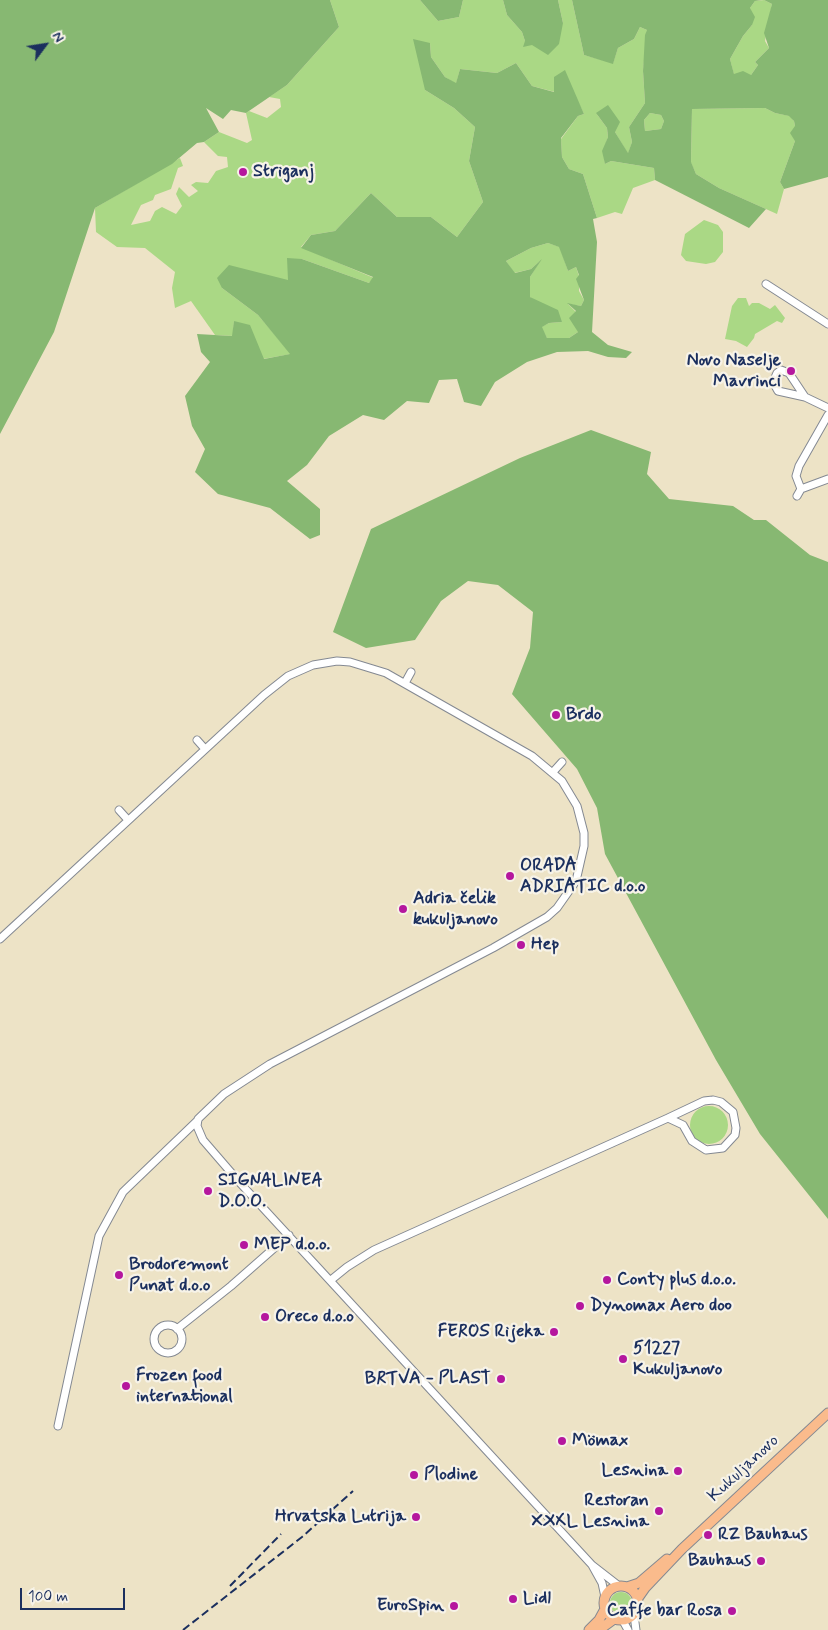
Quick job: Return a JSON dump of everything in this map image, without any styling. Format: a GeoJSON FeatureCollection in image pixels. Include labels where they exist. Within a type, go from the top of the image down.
{"type":"FeatureCollection","features":[{"type":"Feature","properties":{"kind":"main road","name":"Kukuljanovo"},"geometry":{"type":"LineString","coordinates":[[634,1615],[638,1609],[638,1598],[645,1588],[682,1549],[828,1413]]}},
{"type":"Feature","properties":{"kind":"main road","name":"Kukuljanovo"},"geometry":{"type":"LineString","coordinates":[[605,1597],[613,1588],[639,1583],[682,1549]]}},
{"type":"Feature","properties":{"kind":"main road"},"geometry":{"type":"LineString","coordinates":[[623,1586],[632,1590],[638,1598]]}},
{"type":"Feature","properties":{"kind":"main road"},"geometry":{"type":"LineString","coordinates":[[589,1630],[600,1620],[605,1609],[605,1597]]}},
{"type":"Feature","properties":{"kind":"main road"},"geometry":{"type":"LineString","coordinates":[[605,1609],[618,1620]]}},
{"type":"Feature","properties":{"kind":"main road"},"geometry":{"type":"LineString","coordinates":[[598,1630],[618,1620],[634,1615]]}},
{"type":"Feature","properties":{"kind":"street"},"geometry":{"type":"LineString","coordinates":[[766,284],[828,324]]}},
{"type":"Feature","properties":{"kind":"street"},"geometry":{"type":"LineString","coordinates":[[805,397],[789,373],[781,370],[777,373],[773,382],[778,391],[805,397],[828,408]]}},
{"type":"Feature","properties":{"kind":"street"},"geometry":{"type":"LineString","coordinates":[[828,415],[799,466],[796,476],[799,493],[828,479]]}},
{"type":"Feature","properties":{"kind":"street"},"geometry":{"type":"LineString","coordinates":[[0,939],[277,684],[313,665],[337,662],[362,664],[405,683],[532,756],[562,781],[577,806],[584,833],[580,869],[571,890],[557,908],[542,920],[493,948],[270,1064],[224,1094],[124,1192],[99,1236],[58,1426]]}},
{"type":"Feature","properties":{"kind":"street"},"geometry":{"type":"LineString","coordinates":[[405,683],[411,672]]}},
{"type":"Feature","properties":{"kind":"street"},"geometry":{"type":"LineString","coordinates":[[197,740],[205,749]]}},
{"type":"Feature","properties":{"kind":"street"},"geometry":{"type":"LineString","coordinates":[[553,772],[562,762]]}},
{"type":"Feature","properties":{"kind":"street"},"geometry":{"type":"LineString","coordinates":[[119,810],[128,820]]}},
{"type":"Feature","properties":{"kind":"street"},"geometry":{"type":"LineString","coordinates":[[331,1280],[347,1267],[374,1250],[704,1101],[720,1102],[733,1112],[736,1120],[735,1136],[723,1148],[706,1150],[692,1141],[684,1125],[668,1118]]}},
{"type":"Feature","properties":{"kind":"street"},"geometry":{"type":"LineString","coordinates":[[198,1120],[197,1126],[203,1140],[592,1565],[623,1586]]}},
{"type":"Feature","properties":{"kind":"street"},"geometry":{"type":"LineString","coordinates":[[177,1329],[231,1286],[289,1234]]}},
{"type":"Feature","properties":{"kind":"street"},"geometry":{"type":"LineString","coordinates":[[170,1325],[177,1329],[182,1337],[176,1350],[168,1353],[159,1350],[154,1342],[158,1329],[170,1325]]}},
{"type":"Feature","properties":{"kind":"street"},"geometry":{"type":"LineString","coordinates":[[592,1565],[602,1583],[605,1597]]}},
{"type":"Feature","properties":{"kind":"street"},"geometry":{"type":"LineString","coordinates":[[634,1615],[636,1630]]}},
{"type":"Feature","properties":{"kind":"street"},"geometry":{"type":"LineString","coordinates":[[618,1620],[628,1630]]}},
{"type":"Feature","properties":{"kind":"green space"},"geometry":{"type":"Polygon","coordinates":[[[0,0],[330,0],[339,27],[287,85],[246,113],[231,110],[223,119],[206,108],[219,132],[204,142],[197,143],[172,164],[95,208],[54,332],[0,434],[0,0]]]}},
{"type":"Feature","properties":{"kind":"green space"},"geometry":{"type":"Polygon","coordinates":[[[330,0],[420,0],[438,21],[459,17],[463,0],[503,0],[507,15],[522,32],[525,41],[563,23],[558,0],[572,0],[584,55],[613,63],[618,48],[634,39],[640,27],[647,30],[643,71],[645,103],[629,127],[632,142],[628,154],[615,132],[596,113],[607,128],[608,137],[604,149],[605,164],[611,161],[654,168],[655,180],[633,188],[622,214],[615,212],[597,218],[583,174],[569,169],[562,157],[561,139],[578,116],[584,114],[577,100],[532,86],[516,63],[497,73],[460,69],[456,84],[445,77],[431,57],[430,43],[425,90],[454,108],[475,127],[469,161],[483,202],[457,237],[431,217],[397,217],[371,193],[335,231],[311,235],[301,247],[374,278],[369,283],[302,259],[288,280],[222,288],[258,315],[291,354],[263,359],[234,321],[233,336],[215,335],[191,301],[175,308],[172,288],[175,272],[145,248],[117,247],[96,232],[95,208],[180,158],[183,166],[178,168],[171,189],[155,195],[153,200],[141,205],[131,225],[150,221],[155,211],[162,207],[176,214],[182,206],[176,194],[179,187],[189,197],[198,191],[191,185],[196,182],[208,183],[216,171],[228,167],[227,157],[218,156],[204,142],[219,132],[247,143],[252,140],[246,113],[249,111],[267,118],[281,107],[280,99],[269,97],[287,85],[339,27],[330,0]]]}},
{"type":"Feature","properties":{"kind":"green space"},"geometry":{"type":"Polygon","coordinates":[[[420,0],[463,0],[459,17],[438,21],[420,0]]]}},
{"type":"Feature","properties":{"kind":"green space"},"geometry":{"type":"Polygon","coordinates":[[[503,0],[558,0],[563,23],[559,44],[548,55],[532,45],[523,47],[525,41],[522,32],[507,15],[503,0]]]}},
{"type":"Feature","properties":{"kind":"green space"},"geometry":{"type":"Polygon","coordinates":[[[572,0],[762,0],[755,1],[750,8],[755,17],[752,25],[743,36],[730,59],[734,74],[743,71],[751,75],[758,65],[755,62],[769,48],[764,33],[772,4],[764,0],[828,0],[828,177],[784,189],[780,182],[795,141],[790,133],[795,126],[794,121],[789,116],[775,113],[765,108],[692,109],[691,162],[696,174],[719,188],[766,209],[749,228],[655,180],[654,168],[611,161],[605,164],[602,151],[608,137],[607,128],[596,113],[608,105],[620,122],[615,132],[628,153],[632,142],[629,127],[645,103],[643,71],[645,35],[647,30],[640,27],[634,39],[618,48],[613,64],[584,55],[572,0]],[[650,113],[644,120],[645,131],[661,129],[664,121],[661,115],[650,113]]]}},
{"type":"Feature","properties":{"kind":"green space"},"geometry":{"type":"Polygon","coordinates":[[[764,0],[772,4],[765,41],[769,48],[755,62],[758,65],[751,75],[734,75],[730,59],[743,36],[752,25],[750,8],[755,1],[764,0]]]}},
{"type":"Feature","properties":{"kind":"green space"},"geometry":{"type":"Polygon","coordinates":[[[413,39],[430,43],[431,57],[445,77],[456,83],[460,69],[497,73],[516,63],[532,86],[554,92],[554,77],[565,70],[584,114],[578,116],[561,138],[562,157],[569,169],[583,174],[597,218],[593,219],[597,242],[592,332],[608,345],[632,352],[626,358],[608,357],[588,351],[557,352],[527,362],[495,382],[481,406],[464,402],[457,379],[439,380],[429,403],[407,401],[384,420],[363,415],[329,436],[307,465],[287,481],[320,509],[320,535],[310,539],[270,508],[218,494],[195,472],[205,449],[192,426],[185,396],[210,362],[201,352],[197,334],[232,336],[234,321],[250,325],[264,359],[290,354],[258,315],[222,288],[217,278],[229,265],[288,280],[287,258],[302,259],[369,283],[373,277],[301,248],[311,235],[335,231],[371,193],[397,217],[431,217],[457,237],[483,202],[469,161],[475,127],[454,108],[425,90],[413,39]],[[548,243],[531,248],[506,261],[515,273],[531,269],[542,259],[530,277],[530,297],[558,310],[562,322],[549,323],[542,327],[547,338],[569,338],[578,332],[569,318],[576,311],[567,303],[581,306],[584,300],[576,279],[579,275],[576,267],[568,271],[559,247],[548,243]]]}},
{"type":"Feature","properties":{"kind":"green space"},"geometry":{"type":"Polygon","coordinates":[[[765,108],[775,113],[790,116],[795,126],[795,141],[780,182],[784,189],[777,214],[719,188],[696,174],[691,163],[692,109],[765,108]]]}},
{"type":"Feature","properties":{"kind":"green space"},"geometry":{"type":"Polygon","coordinates":[[[650,113],[661,115],[664,121],[661,129],[645,131],[644,120],[650,113]]]}},
{"type":"Feature","properties":{"kind":"green space"},"geometry":{"type":"Polygon","coordinates":[[[704,220],[718,225],[723,232],[723,252],[715,262],[706,264],[686,261],[681,255],[685,234],[704,220]]]}},
{"type":"Feature","properties":{"kind":"green space"},"geometry":{"type":"Polygon","coordinates":[[[548,243],[560,247],[568,271],[576,267],[579,276],[579,291],[584,300],[581,306],[568,304],[576,312],[578,332],[569,338],[547,338],[541,327],[549,323],[562,322],[530,297],[530,277],[540,261],[531,269],[514,273],[506,261],[531,248],[548,243]]]}},
{"type":"Feature","properties":{"kind":"green space"},"geometry":{"type":"Polygon","coordinates":[[[738,298],[746,298],[749,306],[752,303],[759,303],[770,309],[775,305],[785,318],[782,323],[777,321],[755,334],[747,347],[736,341],[725,339],[732,306],[738,298]]]}},
{"type":"Feature","properties":{"kind":"green space"},"geometry":{"type":"Polygon","coordinates":[[[591,430],[651,452],[647,474],[669,499],[733,506],[754,520],[766,520],[810,555],[828,562],[828,1219],[760,1134],[716,1060],[605,854],[597,808],[577,769],[512,694],[530,648],[533,612],[498,585],[468,581],[441,601],[415,640],[366,648],[333,632],[371,529],[520,458],[591,430]]]}},
{"type":"Feature","properties":{"kind":"green space"},"geometry":{"type":"Polygon","coordinates":[[[709,1106],[722,1112],[728,1125],[722,1138],[709,1144],[696,1138],[690,1125],[696,1112],[709,1106]]]}},
{"type":"Feature","properties":{"kind":"green space"},"geometry":{"type":"Polygon","coordinates":[[[621,1592],[629,1595],[632,1603],[629,1611],[621,1614],[613,1611],[610,1603],[613,1595],[621,1592]]]}},
{"type":"Feature","properties":{"kind":"railway"},"geometry":{"type":"LineString","coordinates":[[183,1630],[302,1537],[353,1491]]}},
{"type":"Feature","properties":{"kind":"railway"},"geometry":{"type":"LineString","coordinates":[[230,1586],[281,1534]]}},
{"type":"Feature","properties":{"kind":"place","name":"Striganj"},"geometry":{"type":"Point","coordinates":[243,172]}},
{"type":"Feature","properties":{"kind":"place","name":"Novo Naselje Mavrinci"},"geometry":{"type":"Point","coordinates":[791,371]}},
{"type":"Feature","properties":{"kind":"place","name":"Brdo"},"geometry":{"type":"Point","coordinates":[556,715]}},
{"type":"Feature","properties":{"kind":"place","name":"ORADA ADRIATIC d.o.o"},"geometry":{"type":"Point","coordinates":[510,876]}},
{"type":"Feature","properties":{"kind":"place","name":"Adria čelik kukuljanovo"},"geometry":{"type":"Point","coordinates":[403,909]}},
{"type":"Feature","properties":{"kind":"place","name":"Hep"},"geometry":{"type":"Point","coordinates":[521,945]}},
{"type":"Feature","properties":{"kind":"place","name":"SIGNALINEA D.O.O."},"geometry":{"type":"Point","coordinates":[208,1191]}},
{"type":"Feature","properties":{"kind":"place","name":"MEP d.o.o."},"geometry":{"type":"Point","coordinates":[244,1245]}},
{"type":"Feature","properties":{"kind":"place","name":"Brodoremont Punat d.o.o"},"geometry":{"type":"Point","coordinates":[119,1275]}},
{"type":"Feature","properties":{"kind":"place","name":"Conty plus d.o.o."},"geometry":{"type":"Point","coordinates":[607,1280]}},
{"type":"Feature","properties":{"kind":"place","name":"Dynomax Aero doo"},"geometry":{"type":"Point","coordinates":[580,1306]}},
{"type":"Feature","properties":{"kind":"place","name":"Oreco d.o.o"},"geometry":{"type":"Point","coordinates":[265,1317]}},
{"type":"Feature","properties":{"kind":"place","name":"FEROS Rijeka"},"geometry":{"type":"Point","coordinates":[554,1332]}},
{"type":"Feature","properties":{"kind":"place","name":"51227 Kukuljanovo"},"geometry":{"type":"Point","coordinates":[623,1359]}},
{"type":"Feature","properties":{"kind":"place","name":"BRTVA - PLAST"},"geometry":{"type":"Point","coordinates":[501,1379]}},
{"type":"Feature","properties":{"kind":"place","name":"Frozen food international"},"geometry":{"type":"Point","coordinates":[126,1386]}},
{"type":"Feature","properties":{"kind":"place","name":"Mömax"},"geometry":{"type":"Point","coordinates":[562,1441]}},
{"type":"Feature","properties":{"kind":"place","name":"Lesnina"},"geometry":{"type":"Point","coordinates":[678,1471]}},
{"type":"Feature","properties":{"kind":"place","name":"Plodine"},"geometry":{"type":"Point","coordinates":[414,1475]}},
{"type":"Feature","properties":{"kind":"place","name":"Restoran XXXL Lesnina"},"geometry":{"type":"Point","coordinates":[659,1511]}},
{"type":"Feature","properties":{"kind":"place","name":"Hrvatska Lutrija"},"geometry":{"type":"Point","coordinates":[416,1517]}},
{"type":"Feature","properties":{"kind":"place","name":"RZ Bauhaus"},"geometry":{"type":"Point","coordinates":[708,1535]}},
{"type":"Feature","properties":{"kind":"place","name":"Bauhaus"},"geometry":{"type":"Point","coordinates":[761,1561]}},
{"type":"Feature","properties":{"kind":"place","name":"Lidl"},"geometry":{"type":"Point","coordinates":[513,1599]}},
{"type":"Feature","properties":{"kind":"place","name":"EuroSpin"},"geometry":{"type":"Point","coordinates":[454,1606]}},
{"type":"Feature","properties":{"kind":"place","name":"Caffe bar Rosa"},"geometry":{"type":"Point","coordinates":[732,1611]}}]}
